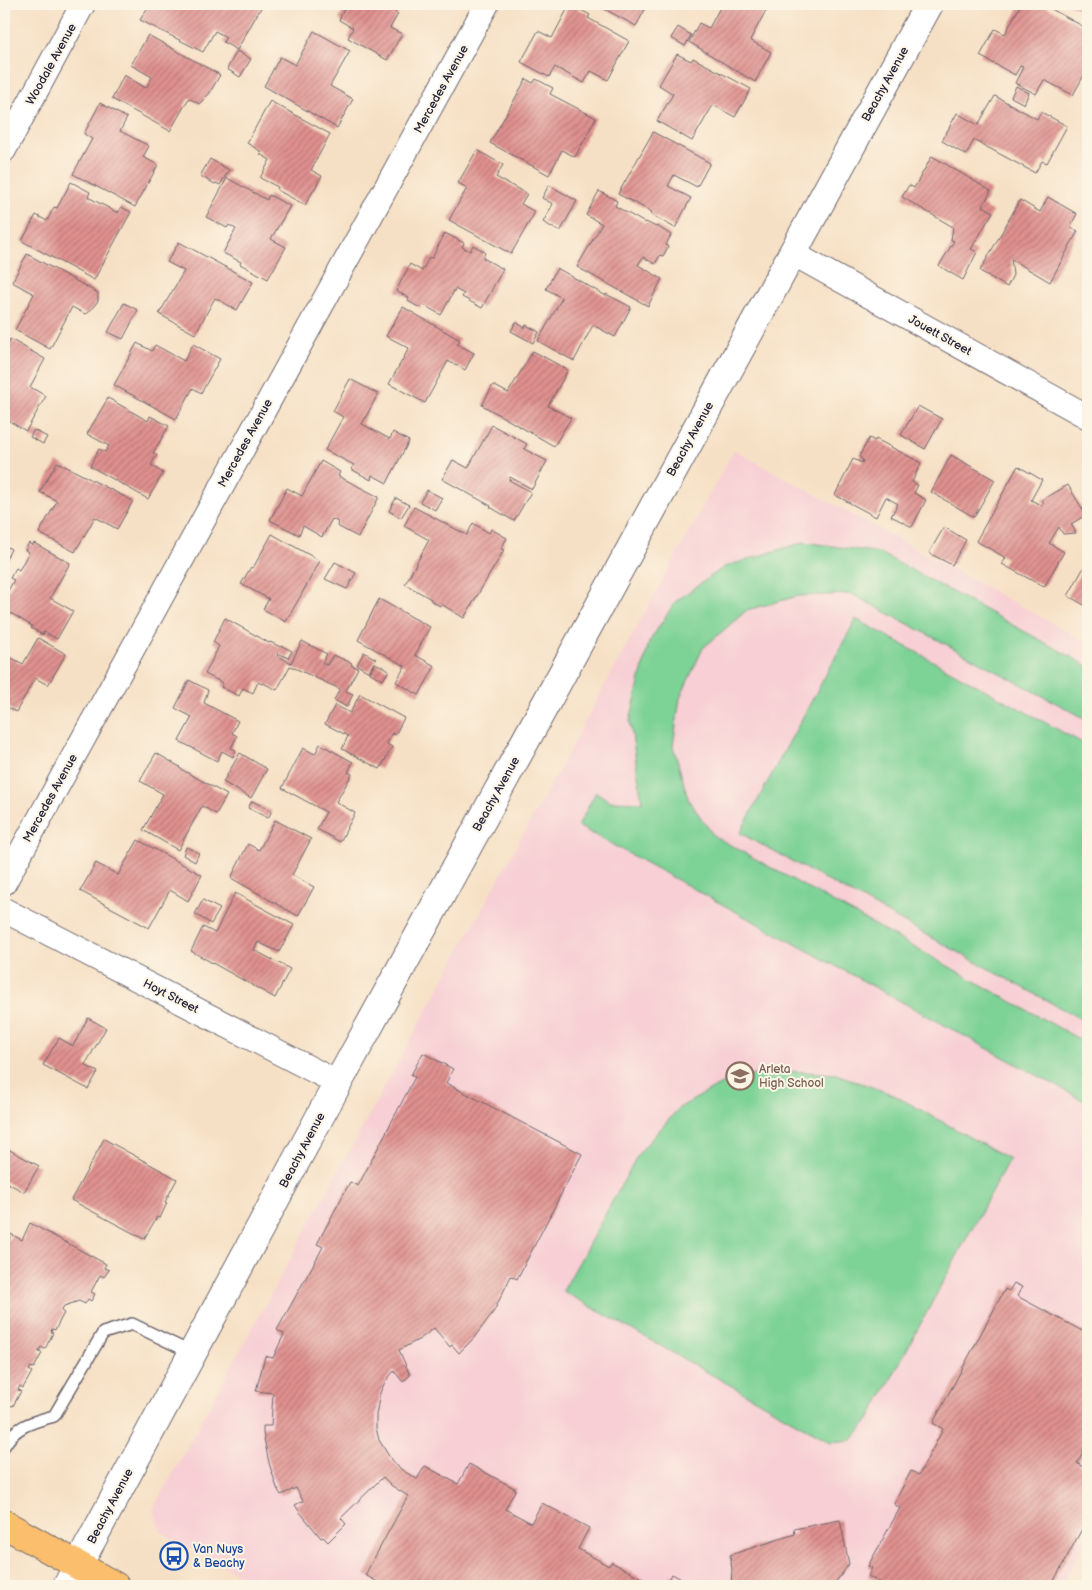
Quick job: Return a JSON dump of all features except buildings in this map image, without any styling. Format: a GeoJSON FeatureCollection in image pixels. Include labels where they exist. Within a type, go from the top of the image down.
{"type":"FeatureCollection","features":[{"type":"Feature","properties":{"kind":"main road"},"geometry":{"type":"LineString","coordinates":[[4,1524],[72,1576],[115,1586]]}},
{"type":"Feature","properties":{"kind":"street","name":"Woodale Avenue"},"geometry":{"type":"LineString","coordinates":[[4,150],[83,4]]}},
{"type":"Feature","properties":{"kind":"street","name":"Mercedes Avenue"},"geometry":{"type":"LineString","coordinates":[[4,883],[487,4]]}},
{"type":"Feature","properties":{"kind":"street","name":"Beachy Avenue"},"geometry":{"type":"LineString","coordinates":[[72,1576],[338,1083],[929,4]]}},
{"type":"Feature","properties":{"kind":"street","name":"Jouett Street"},"geometry":{"type":"LineString","coordinates":[[792,253],[1088,417]]}},
{"type":"Feature","properties":{"kind":"street","name":"Hoyt Street"},"geometry":{"type":"LineString","coordinates":[[4,910],[338,1083]]}},
{"type":"Feature","properties":{"kind":"lane"},"geometry":{"type":"LineString","coordinates":[[4,1446],[9,1437],[27,1423],[54,1416],[103,1333],[132,1324],[192,1353]]}},
{"type":"Feature","properties":{"kind":"shaded area","name":"Arleta High School"},"geometry":{"type":"Polygon","coordinates":[[[734,450],[1088,643],[1088,1552],[1081,1549],[1062,1586],[260,1586],[161,1532],[153,1509],[734,450]]]}},
{"type":"Feature","properties":{"kind":"green space"},"geometry":{"type":"Polygon","coordinates":[[[804,542],[880,553],[1088,666],[1088,720],[852,594],[798,596],[747,610],[703,648],[680,698],[673,746],[689,801],[714,836],[1088,1044],[1088,1103],[578,826],[596,792],[610,801],[642,802],[630,721],[649,642],[676,601],[724,567],[804,542]]]}},
{"type":"Feature","properties":{"kind":"green space"},"geometry":{"type":"Polygon","coordinates":[[[856,619],[1088,746],[1088,1023],[740,833],[856,619]]]}},
{"type":"Feature","properties":{"kind":"green space"},"geometry":{"type":"Polygon","coordinates":[[[789,1071],[836,1074],[894,1095],[1009,1159],[869,1420],[852,1440],[831,1442],[563,1291],[639,1153],[679,1108],[732,1078],[789,1071]]]}},
{"type":"Feature","properties":{"kind":"place","name":"Arleta High School"},"geometry":{"type":"Point","coordinates":[740,1076]}},
{"type":"Feature","properties":{"kind":"place","name":"Van Nuys & Beachy"},"geometry":{"type":"Point","coordinates":[174,1556]}}]}
